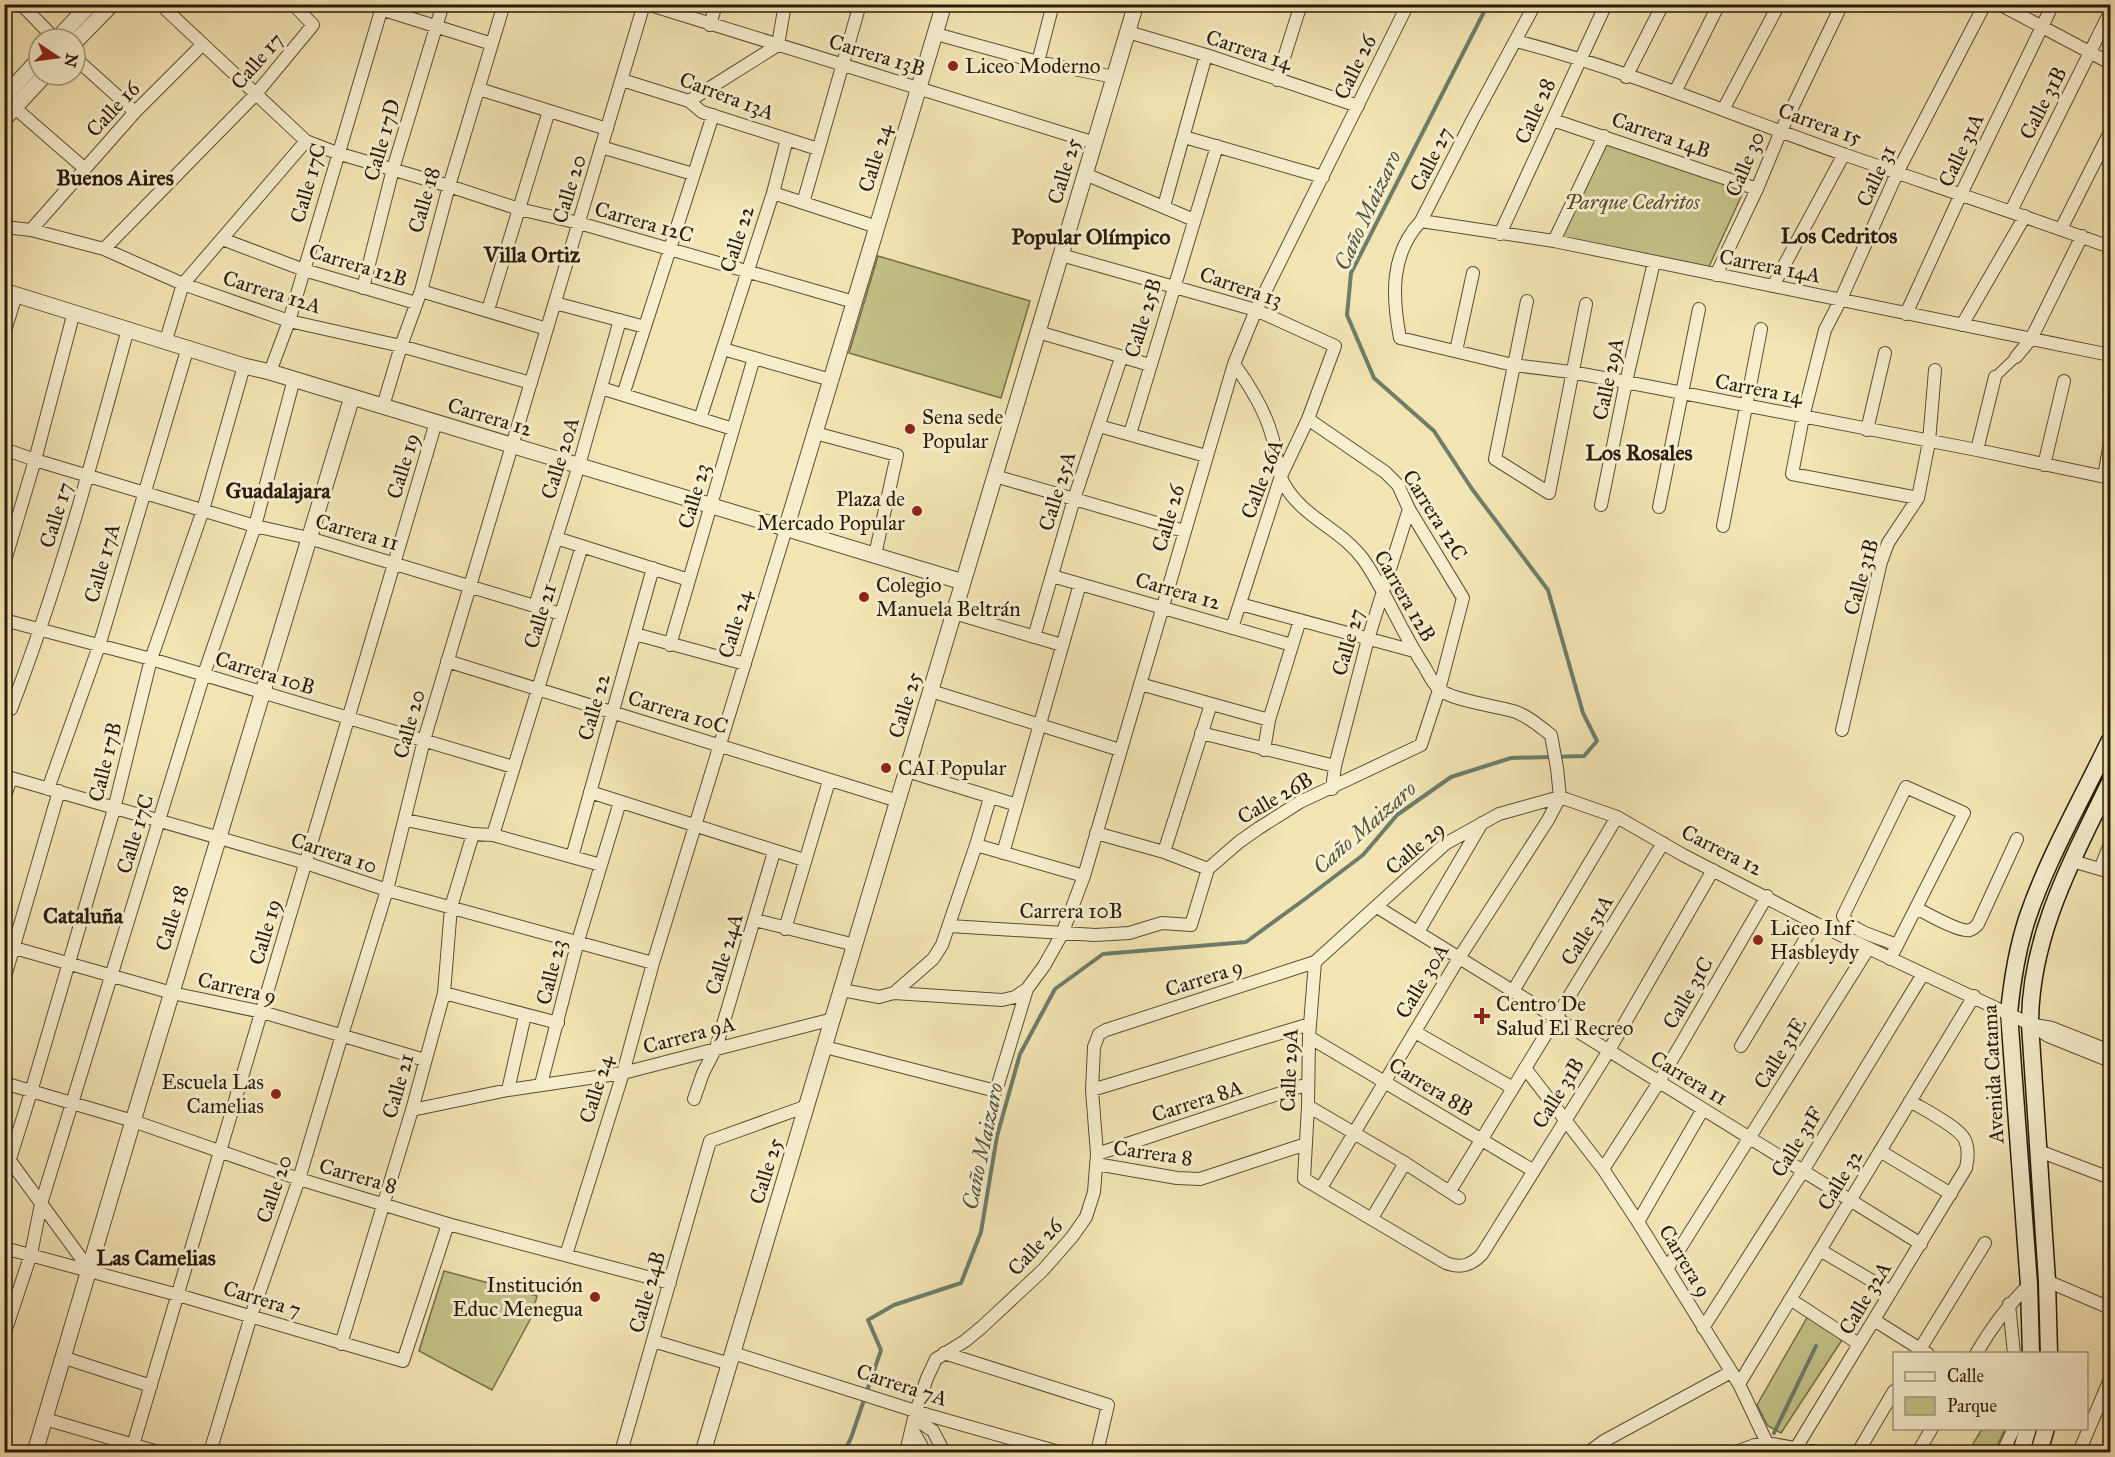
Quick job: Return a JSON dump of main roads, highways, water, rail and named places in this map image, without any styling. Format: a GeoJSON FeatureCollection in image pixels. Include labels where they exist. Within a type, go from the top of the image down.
{"type":"FeatureCollection","features":[{"type":"Feature","properties":{"kind":"main road","name":"Avenida Catama"},"geometry":{"type":"LineString","coordinates":[[2031,1352],[2029,1285],[2009,1013],[2016,962],[2033,901],[2110,740]]}},
{"type":"Feature","properties":{"kind":"main road","name":"Avenida Catama"},"geometry":{"type":"LineString","coordinates":[[2049,1352],[2047,1281],[2031,1024],[2032,991],[2041,942],[2056,896],[2110,782]]}},
{"type":"Feature","properties":{"kind":"main road"},"geometry":{"type":"LineString","coordinates":[[2021,1452],[2027,1430]]}},
{"type":"Feature","properties":{"kind":"main road"},"geometry":{"type":"LineString","coordinates":[[2039,1452],[2045,1430]]}},
{"type":"Feature","properties":{"kind":"waterway","name":"Caño Maizaro"},"geometry":{"type":"LineString","coordinates":[[844,1452],[851,1438],[881,1350],[868,1320],[894,1305],[961,1283],[981,1232],[997,1136],[1020,1054],[1055,989],[1103,954],[1246,942],[1363,855],[1397,815],[1451,777],[1511,758],[1584,756],[1597,741],[1583,713],[1548,590],[1472,489],[1434,431],[1374,378],[1347,315],[1351,273],[1488,4]]}},
{"type":"Feature","properties":{"kind":"waterway"},"geometry":{"type":"LineString","coordinates":[[1774,1433],[1816,1346]]}},
{"type":"Feature","properties":{"kind":"place","name":"Liceo Moderno"},"geometry":{"type":"Point","coordinates":[953,66]}},
{"type":"Feature","properties":{"kind":"place","name":"Sena sede Popular"},"geometry":{"type":"Point","coordinates":[910,429]}},
{"type":"Feature","properties":{"kind":"place","name":"Plaza de Mercado Popular"},"geometry":{"type":"Point","coordinates":[917,511]}},
{"type":"Feature","properties":{"kind":"place","name":"Colegio Manuela Beltrán"},"geometry":{"type":"Point","coordinates":[864,597]}},
{"type":"Feature","properties":{"kind":"place","name":"CAI Popular"},"geometry":{"type":"Point","coordinates":[886,768]}},
{"type":"Feature","properties":{"kind":"place","name":"Liceo Inf Hasbleydy"},"geometry":{"type":"Point","coordinates":[1758,940]}},
{"type":"Feature","properties":{"kind":"place","name":"Centro De Salud El Recreo"},"geometry":{"type":"Point","coordinates":[1482,1016]}},
{"type":"Feature","properties":{"kind":"place","name":"Escuela Las Camelias"},"geometry":{"type":"Point","coordinates":[276,1094]}},
{"type":"Feature","properties":{"kind":"place","name":"Institución Educ Menegua"},"geometry":{"type":"Point","coordinates":[595,1297]}},
{"type":"Feature","properties":{"kind":"district","name":"Buenos Aires"},"geometry":{"type":"Point","coordinates":[115,177]}},
{"type":"Feature","properties":{"kind":"district","name":"Los Cedritos"},"geometry":{"type":"Point","coordinates":[1839,235]}},
{"type":"Feature","properties":{"kind":"district","name":"Popular Olímpico"},"geometry":{"type":"Point","coordinates":[1091,236]}},
{"type":"Feature","properties":{"kind":"district","name":"Villa Ortiz"},"geometry":{"type":"Point","coordinates":[532,254]}},
{"type":"Feature","properties":{"kind":"district","name":"Los Rosales"},"geometry":{"type":"Point","coordinates":[1639,452]}},
{"type":"Feature","properties":{"kind":"district","name":"Guadalajara"},"geometry":{"type":"Point","coordinates":[278,490]}},
{"type":"Feature","properties":{"kind":"district","name":"Cataluña"},"geometry":{"type":"Point","coordinates":[83,915]}},
{"type":"Feature","properties":{"kind":"district","name":"Las Camelias"},"geometry":{"type":"Point","coordinates":[156,1257]}},
{"type":"Feature","properties":{"kind":"park label","name":"Parque Cedritos"},"geometry":{"type":"Point","coordinates":[1632,202]}}]}
